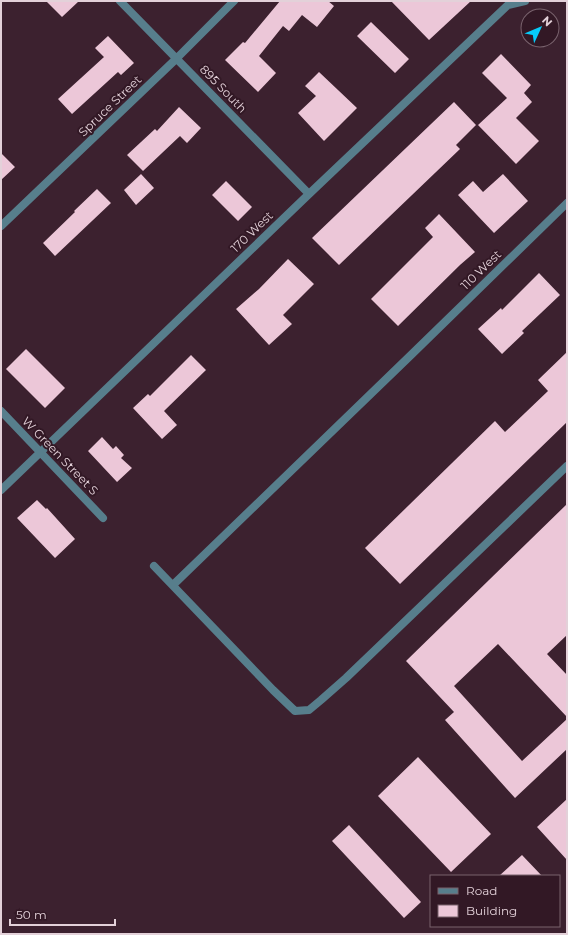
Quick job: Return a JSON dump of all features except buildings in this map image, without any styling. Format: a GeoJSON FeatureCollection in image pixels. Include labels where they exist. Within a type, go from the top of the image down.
{"type":"FeatureCollection","features":[{"type":"Feature","properties":{"kind":"street","name":"895 South"},"geometry":{"type":"LineString","coordinates":[[120,1],[309,194]]}},
{"type":"Feature","properties":{"kind":"street","name":"Spruce Street"},"geometry":{"type":"LineString","coordinates":[[1,226],[176,59],[234,1]]}},
{"type":"Feature","properties":{"kind":"street","name":"170 West"},"geometry":{"type":"LineString","coordinates":[[1,490],[508,5],[525,1]]}},
{"type":"Feature","properties":{"kind":"street","name":"110 West"},"geometry":{"type":"LineString","coordinates":[[173,585],[567,203]]}},
{"type":"Feature","properties":{"kind":"street","name":"W Green Street S"},"geometry":{"type":"LineString","coordinates":[[1,411],[103,518]]}},
{"type":"Feature","properties":{"kind":"street"},"geometry":{"type":"LineString","coordinates":[[154,566],[295,711],[309,710],[346,678],[567,466]]}}]}
